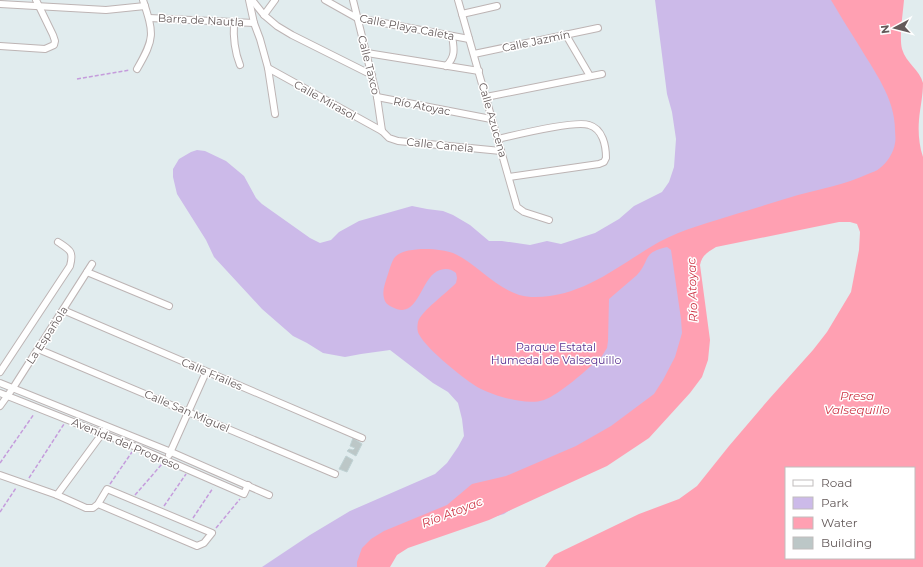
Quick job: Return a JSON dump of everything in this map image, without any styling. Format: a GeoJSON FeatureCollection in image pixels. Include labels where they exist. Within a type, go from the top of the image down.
{"type":"FeatureCollection","features":[{"type":"Feature","properties":{"kind":"street"},"geometry":{"type":"LineString","coordinates":[[0,46],[45,49],[54,46],[55,41],[53,35],[36,0]]}},
{"type":"Feature","properties":{"kind":"street"},"geometry":{"type":"LineString","coordinates":[[251,0],[264,15],[277,26],[372,75]]}},
{"type":"Feature","properties":{"kind":"street"},"geometry":{"type":"LineString","coordinates":[[251,0],[254,23],[268,68],[275,114]]}},
{"type":"Feature","properties":{"kind":"street"},"geometry":{"type":"LineString","coordinates":[[264,15],[275,0]]}},
{"type":"Feature","properties":{"kind":"street","name":"Calle Playa Caleta"},"geometry":{"type":"LineString","coordinates":[[325,0],[357,18],[469,39]]}},
{"type":"Feature","properties":{"kind":"street","name":"Calle Taxco"},"geometry":{"type":"LineString","coordinates":[[353,0],[377,97],[382,131]]}},
{"type":"Feature","properties":{"kind":"street","name":"Calle Azucena"},"geometry":{"type":"LineString","coordinates":[[458,0],[517,207],[519,210],[549,220]]}},
{"type":"Feature","properties":{"kind":"street"},"geometry":{"type":"LineString","coordinates":[[0,4],[106,10],[144,3],[152,31],[149,49],[137,69]]}},
{"type":"Feature","properties":{"kind":"street"},"geometry":{"type":"LineString","coordinates":[[462,14],[497,6]]}},
{"type":"Feature","properties":{"kind":"street","name":"Barra de Nautla"},"geometry":{"type":"LineString","coordinates":[[149,18],[254,23]]}},
{"type":"Feature","properties":{"kind":"street"},"geometry":{"type":"LineString","coordinates":[[234,22],[233,41],[240,65]]}},
{"type":"Feature","properties":{"kind":"street","name":"Calle Jazmín"},"geometry":{"type":"LineString","coordinates":[[474,54],[598,28]]}},
{"type":"Feature","properties":{"kind":"street"},"geometry":{"type":"LineString","coordinates":[[566,35],[590,76]]}},
{"type":"Feature","properties":{"kind":"street"},"geometry":{"type":"LineString","coordinates":[[446,66],[451,62],[454,56],[452,36]]}},
{"type":"Feature","properties":{"kind":"street"},"geometry":{"type":"LineString","coordinates":[[367,53],[479,71]]}},
{"type":"Feature","properties":{"kind":"street","name":"Calle Mirasol"},"geometry":{"type":"LineString","coordinates":[[268,68],[382,131]]}},
{"type":"Feature","properties":{"kind":"street"},"geometry":{"type":"LineString","coordinates":[[486,97],[602,74]]}},
{"type":"Feature","properties":{"kind":"street","name":"Río Atoyac"},"geometry":{"type":"LineString","coordinates":[[377,97],[491,119]]}},
{"type":"Feature","properties":{"kind":"street"},"geometry":{"type":"LineString","coordinates":[[498,139],[576,124],[590,125],[601,133],[604,139],[606,154],[604,162],[509,177]]}},
{"type":"Feature","properties":{"kind":"street","name":"Calle Canela"},"geometry":{"type":"LineString","coordinates":[[382,131],[389,138],[398,141],[501,151]]}},
{"type":"Feature","properties":{"kind":"street"},"geometry":{"type":"LineString","coordinates":[[0,372],[70,266],[72,256],[70,249],[58,242]]}},
{"type":"Feature","properties":{"kind":"street","name":"La Española"},"geometry":{"type":"LineString","coordinates":[[0,406],[8,396],[92,264]]}},
{"type":"Feature","properties":{"kind":"street"},"geometry":{"type":"LineString","coordinates":[[87,272],[169,306]]}},
{"type":"Feature","properties":{"kind":"street","name":"Calle Frailes"},"geometry":{"type":"LineString","coordinates":[[63,310],[362,438]]}},
{"type":"Feature","properties":{"kind":"street","name":"Calle San Miguel"},"geometry":{"type":"LineString","coordinates":[[38,349],[335,474]]}},
{"type":"Feature","properties":{"kind":"street"},"geometry":{"type":"LineString","coordinates":[[166,460],[171,452],[187,412],[206,372]]}},
{"type":"Feature","properties":{"kind":"street","name":"Avenida del Progreso"},"geometry":{"type":"LineString","coordinates":[[0,383],[171,452],[269,495]]}},
{"type":"Feature","properties":{"kind":"street","name":"Avenida del Progreso"},"geometry":{"type":"LineString","coordinates":[[0,392],[136,447],[244,494]]}},
{"type":"Feature","properties":{"kind":"street"},"geometry":{"type":"LineString","coordinates":[[57,495],[107,426]]}},
{"type":"Feature","properties":{"kind":"street"},"geometry":{"type":"LineString","coordinates":[[0,475],[57,495],[86,508],[93,508],[98,504],[107,489],[212,533],[204,543],[197,546],[98,504]]}},
{"type":"Feature","properties":{"kind":"street"},"geometry":{"type":"LineString","coordinates":[[244,494],[248,485]]}},
{"type":"Feature","properties":{"kind":"path"},"geometry":{"type":"LineString","coordinates":[[77,79],[137,69]]}},
{"type":"Feature","properties":{"kind":"path"},"geometry":{"type":"LineString","coordinates":[[0,463],[38,407]]}},
{"type":"Feature","properties":{"kind":"path"},"geometry":{"type":"LineString","coordinates":[[0,512],[67,419]]}},
{"type":"Feature","properties":{"kind":"path"},"geometry":{"type":"LineString","coordinates":[[107,489],[136,447]]}},
{"type":"Feature","properties":{"kind":"path"},"geometry":{"type":"LineString","coordinates":[[131,499],[166,460]]}},
{"type":"Feature","properties":{"kind":"path"},"geometry":{"type":"LineString","coordinates":[[161,511],[188,470]]}},
{"type":"Feature","properties":{"kind":"path"},"geometry":{"type":"LineString","coordinates":[[190,523],[216,482]]}},
{"type":"Feature","properties":{"kind":"path"},"geometry":{"type":"LineString","coordinates":[[212,533],[244,494]]}},
{"type":"Feature","properties":{"kind":"green space","name":"Parque Estatal Humedal de Valsequillo"},"geometry":{"type":"Polygon","coordinates":[[[655,0],[851,0],[898,69],[899,176],[692,255],[696,377],[586,461],[504,514],[391,547],[384,567],[262,567],[310,535],[350,511],[435,474],[447,463],[464,436],[462,419],[458,403],[448,392],[433,383],[390,350],[345,357],[323,353],[293,336],[262,309],[214,257],[206,240],[177,194],[173,177],[173,169],[179,159],[197,150],[205,151],[226,161],[244,176],[256,198],[262,204],[310,238],[320,243],[331,240],[339,232],[359,221],[412,206],[443,211],[453,215],[470,225],[489,241],[502,241],[530,245],[547,241],[561,244],[595,233],[619,219],[634,206],[662,192],[669,182],[674,167],[676,139],[672,112],[667,94],[655,0]]]}},
{"type":"Feature","properties":{"kind":"water","name":"Presa Valsequillo"},"geometry":{"type":"Polygon","coordinates":[[[831,0],[904,0],[901,32],[902,49],[919,74],[923,83],[919,129],[923,157],[923,567],[545,567],[554,555],[639,514],[679,499],[697,486],[729,446],[813,350],[827,332],[851,292],[859,250],[860,232],[857,224],[850,222],[839,222],[716,247],[704,256],[700,265],[710,340],[708,360],[702,377],[690,393],[649,438],[607,466],[489,520],[408,548],[397,555],[390,567],[357,567],[357,562],[362,548],[371,539],[384,531],[447,505],[472,484],[506,476],[576,446],[611,426],[654,394],[675,357],[682,333],[671,250],[667,247],[653,252],[637,275],[609,299],[608,341],[607,348],[602,356],[566,387],[544,400],[528,402],[502,397],[479,388],[465,378],[431,349],[418,333],[418,322],[420,318],[429,307],[456,283],[456,273],[445,269],[433,274],[414,303],[408,308],[401,310],[388,305],[383,295],[385,282],[395,257],[400,253],[414,250],[432,249],[447,251],[463,258],[500,286],[520,295],[531,297],[549,296],[583,287],[599,279],[668,237],[790,197],[860,178],[883,166],[892,154],[895,140],[895,130],[894,118],[888,96],[877,75],[831,0]]]}},
{"type":"Feature","properties":{"kind":"building"},"geometry":{"type":"Polygon","coordinates":[[[353,438],[362,444],[356,456],[347,451],[355,448],[350,446],[353,438]]]}},
{"type":"Feature","properties":{"kind":"building"},"geometry":{"type":"Polygon","coordinates":[[[346,456],[353,460],[347,472],[339,469],[346,456]]]}}]}
